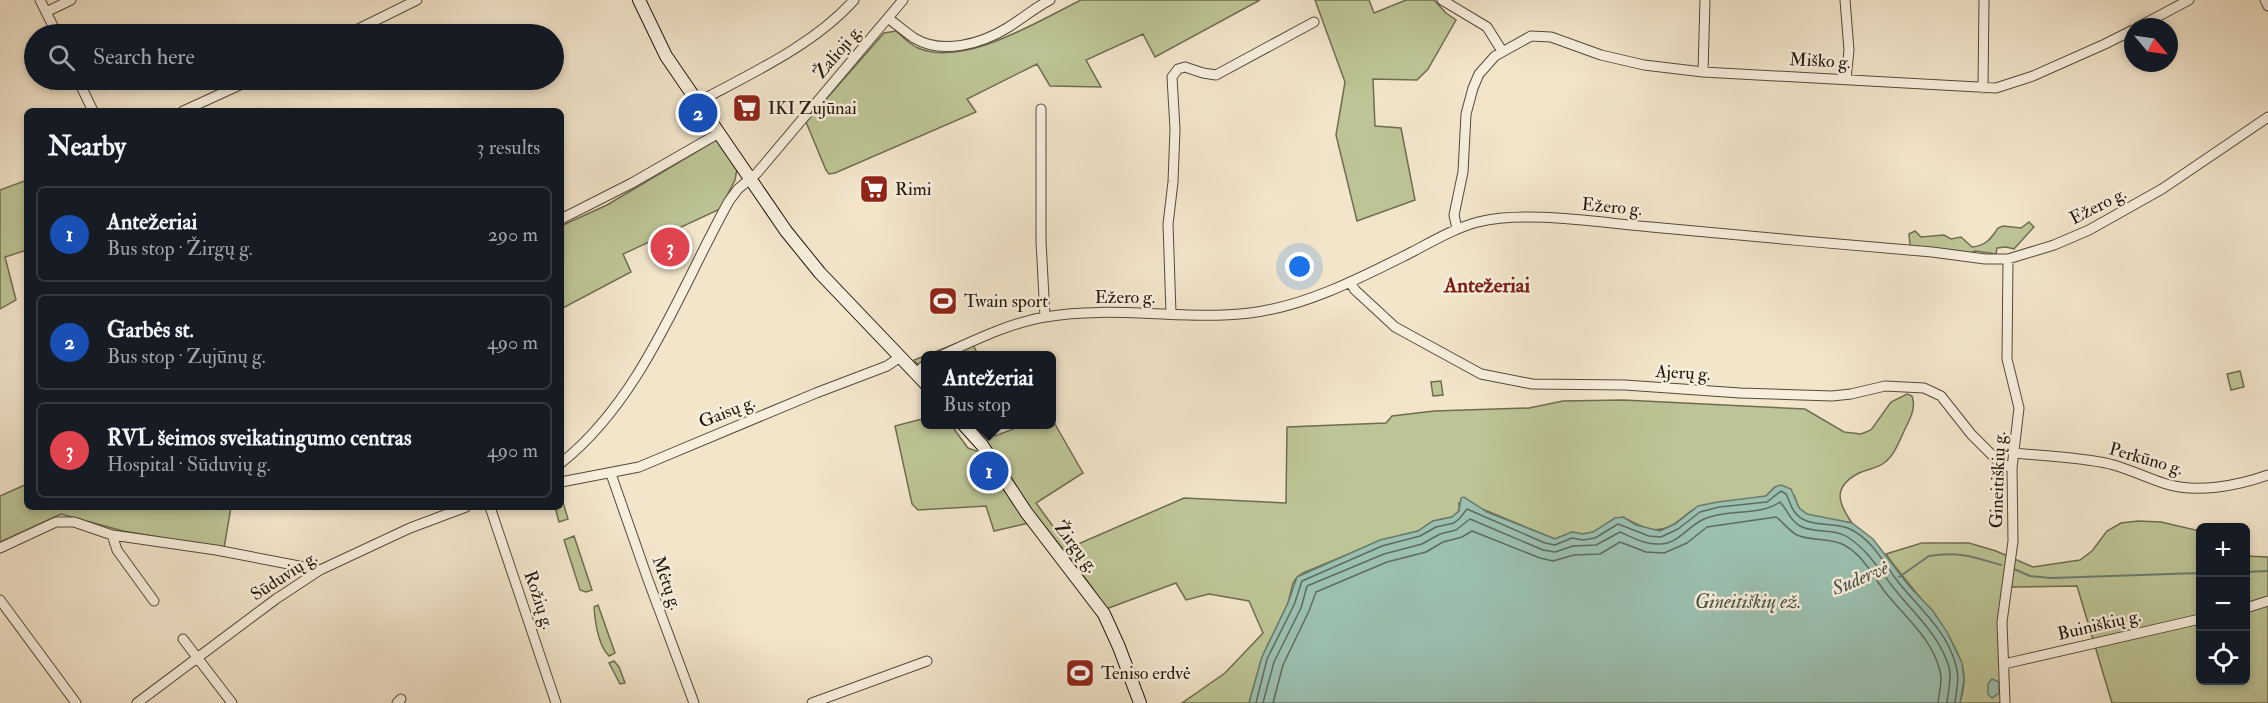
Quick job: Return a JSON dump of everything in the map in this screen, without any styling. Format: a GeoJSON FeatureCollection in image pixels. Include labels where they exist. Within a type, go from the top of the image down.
{"type":"FeatureCollection","features":[{"type":"Feature","properties":{"kind":"street"},"geometry":{"type":"LineString","coordinates":[[40,0],[52,24]]}},
{"type":"Feature","properties":{"kind":"street"},"geometry":{"type":"LineString","coordinates":[[46,12],[71,0]]}},
{"type":"Feature","properties":{"kind":"street"},"geometry":{"type":"LineString","coordinates":[[368,24],[417,0]]}},
{"type":"Feature","properties":{"kind":"street"},"geometry":{"type":"LineString","coordinates":[[639,0],[666,56],[786,231],[820,273],[921,378]]}},
{"type":"Feature","properties":{"kind":"street"},"geometry":{"type":"LineString","coordinates":[[698,102],[775,60],[826,26],[854,0]]}},
{"type":"Feature","properties":{"kind":"street","name":"Žalioji g."},"geometry":{"type":"LineString","coordinates":[[750,178],[757,173],[903,0]]}},
{"type":"Feature","properties":{"kind":"street"},"geometry":{"type":"LineString","coordinates":[[888,18],[914,38],[929,45],[954,46],[992,36],[1050,0]]}},
{"type":"Feature","properties":{"kind":"street"},"geometry":{"type":"LineString","coordinates":[[1442,0],[1487,27],[1502,51]]}},
{"type":"Feature","properties":{"kind":"street"},"geometry":{"type":"LineString","coordinates":[[1703,72],[1705,0]]}},
{"type":"Feature","properties":{"kind":"street"},"geometry":{"type":"LineString","coordinates":[[1845,0],[1849,50],[1846,79]]}},
{"type":"Feature","properties":{"kind":"street"},"geometry":{"type":"LineString","coordinates":[[1983,88],[1984,0]]}},
{"type":"Feature","properties":{"kind":"street"},"geometry":{"type":"LineString","coordinates":[[2155,18],[2189,0]]}},
{"type":"Feature","properties":{"kind":"street"},"geometry":{"type":"LineString","coordinates":[[2265,0],[2268,6]]}},
{"type":"Feature","properties":{"kind":"street"},"geometry":{"type":"LineString","coordinates":[[1171,314],[1168,224],[1175,129],[1172,77],[1174,72],[1185,67],[1203,74],[1216,75],[1314,22]]}},
{"type":"Feature","properties":{"kind":"street","name":"Miško g."},"geometry":{"type":"LineString","coordinates":[[1457,229],[1454,215],[1463,172],[1468,100],[1479,74],[1487,64],[1502,51],[1521,40],[1540,35],[1601,55],[1644,65],[1703,72],[1996,88],[2017,82],[2124,34]]}},
{"type":"Feature","properties":{"kind":"street"},"geometry":{"type":"LineString","coordinates":[[83,90],[92,108]]}},
{"type":"Feature","properties":{"kind":"street"},"geometry":{"type":"LineString","coordinates":[[190,108],[229,90]]}},
{"type":"Feature","properties":{"kind":"street"},"geometry":{"type":"LineString","coordinates":[[1041,109],[1041,241],[1045,317]]}},
{"type":"Feature","properties":{"kind":"street","name":"Ežero g."},"geometry":{"type":"LineString","coordinates":[[951,351],[1004,329],[1045,317],[1100,312],[1220,315],[1261,311],[1291,304],[1350,282],[1457,229],[1479,222],[1514,217],[1886,248],[1985,259],[2008,259],[2054,245],[2131,208],[2268,117]]}},
{"type":"Feature","properties":{"kind":"street"},"geometry":{"type":"LineString","coordinates":[[564,217],[632,183],[719,133]]}},
{"type":"Feature","properties":{"kind":"street"},"geometry":{"type":"LineString","coordinates":[[564,460],[590,438],[620,402],[671,313],[729,201],[750,178]]}},
{"type":"Feature","properties":{"kind":"street","name":"Gineitiškių g."},"geometry":{"type":"LineString","coordinates":[[2005,703],[2002,622],[2013,540],[2012,468],[2019,408],[2007,358],[2008,259]]}},
{"type":"Feature","properties":{"kind":"street","name":"Ajerų g."},"geometry":{"type":"LineString","coordinates":[[1350,282],[1355,290],[1395,327],[1481,374],[1532,384],[1625,385],[1740,393],[1832,396],[1885,386],[1924,388],[1941,396],[1971,434],[2000,463],[2012,468]]}},
{"type":"Feature","properties":{"kind":"street","name":"Gaisų g."},"geometry":{"type":"LineString","coordinates":[[564,481],[639,467],[887,366],[900,357]]}},
{"type":"Feature","properties":{"kind":"street"},"geometry":{"type":"LineString","coordinates":[[916,373],[921,368]]}},
{"type":"Feature","properties":{"kind":"street","name":"Žirgų g."},"geometry":{"type":"LineString","coordinates":[[968,429],[982,445],[1026,512],[1104,614],[1140,703]]}},
{"type":"Feature","properties":{"kind":"street","name":"Perkūno g."},"geometry":{"type":"LineString","coordinates":[[2013,453],[2110,464],[2162,483],[2189,488],[2227,486],[2268,475]]}},
{"type":"Feature","properties":{"kind":"street","name":"Mėtų g."},"geometry":{"type":"LineString","coordinates":[[611,474],[693,703]]}},
{"type":"Feature","properties":{"kind":"street","name":"Sūduvių g."},"geometry":{"type":"LineString","coordinates":[[137,703],[276,599],[320,570],[410,528],[458,510]]}},
{"type":"Feature","properties":{"kind":"street","name":"Rožių g."},"geometry":{"type":"LineString","coordinates":[[491,510],[556,703]]}},
{"type":"Feature","properties":{"kind":"street"},"geometry":{"type":"LineString","coordinates":[[0,548],[56,522],[74,522],[112,535],[216,550],[320,570]]}},
{"type":"Feature","properties":{"kind":"street"},"geometry":{"type":"LineString","coordinates":[[112,535],[117,550],[154,601]]}},
{"type":"Feature","properties":{"kind":"street"},"geometry":{"type":"LineString","coordinates":[[0,600],[76,703]]}},
{"type":"Feature","properties":{"kind":"street"},"geometry":{"type":"LineString","coordinates":[[2250,607],[2268,601]]}},
{"type":"Feature","properties":{"kind":"street","name":"Buiniškių g."},"geometry":{"type":"LineString","coordinates":[[2004,664],[2196,620]]}},
{"type":"Feature","properties":{"kind":"street"},"geometry":{"type":"LineString","coordinates":[[183,639],[232,703]]}},
{"type":"Feature","properties":{"kind":"street"},"geometry":{"type":"LineString","coordinates":[[812,703],[927,661]]}},
{"type":"Feature","properties":{"kind":"shaded area"},"geometry":{"type":"Polygon","coordinates":[[[1081,0],[1260,0],[1155,57],[1143,34],[1086,60],[1101,87],[1050,86],[1037,64],[967,99],[976,112],[835,173],[829,174],[826,170],[806,122],[884,33],[896,31],[918,48],[937,52],[957,52],[1001,39],[1081,0]]]}},
{"type":"Feature","properties":{"kind":"shaded area"},"geometry":{"type":"Polygon","coordinates":[[[1315,0],[1369,0],[1374,13],[1406,0],[1434,0],[1456,20],[1428,69],[1417,80],[1373,79],[1375,126],[1401,128],[1415,200],[1357,221],[1336,135],[1345,82],[1315,0]]]}},
{"type":"Feature","properties":{"kind":"shaded area"},"geometry":{"type":"Polygon","coordinates":[[[718,139],[737,169],[735,180],[720,209],[623,254],[631,272],[564,307],[564,225],[607,205],[718,139]]]}},
{"type":"Feature","properties":{"kind":"shaded area"},"geometry":{"type":"Polygon","coordinates":[[[24,181],[24,251],[5,257],[16,300],[0,309],[0,190],[24,181]]]}},
{"type":"Feature","properties":{"kind":"shaded area"},"geometry":{"type":"Polygon","coordinates":[[[2029,222],[2034,227],[2014,249],[1997,248],[1996,254],[1975,251],[1969,254],[1913,248],[1910,245],[1909,234],[1915,231],[1921,237],[1944,235],[1951,239],[1961,237],[1972,247],[1987,241],[1998,228],[2003,226],[2021,228],[2029,222]]]}},
{"type":"Feature","properties":{"kind":"shaded area"},"geometry":{"type":"Polygon","coordinates":[[[970,338],[976,351],[937,351],[970,338]]]}},
{"type":"Feature","properties":{"kind":"shaded area"},"geometry":{"type":"Polygon","coordinates":[[[921,357],[921,368],[914,360],[921,357]]]}},
{"type":"Feature","properties":{"kind":"shaded area"},"geometry":{"type":"Polygon","coordinates":[[[2240,371],[2244,387],[2231,390],[2227,374],[2240,371]]]}},
{"type":"Feature","properties":{"kind":"shaded area"},"geometry":{"type":"Polygon","coordinates":[[[1441,381],[1443,395],[1433,396],[1431,382],[1441,381]]]}},
{"type":"Feature","properties":{"kind":"shaded area"},"geometry":{"type":"Polygon","coordinates":[[[1907,394],[1912,396],[1910,419],[1888,460],[1850,478],[1841,490],[1843,509],[1852,523],[1807,515],[1799,508],[1794,495],[1775,487],[1766,496],[1698,507],[1667,528],[1646,528],[1623,517],[1593,532],[1583,534],[1572,532],[1555,539],[1475,506],[1459,503],[1459,511],[1452,517],[1433,521],[1418,531],[1380,541],[1303,573],[1293,583],[1288,603],[1262,657],[1249,703],[1182,703],[1225,673],[1263,633],[1249,601],[1209,594],[1186,600],[1176,583],[1106,609],[1079,569],[1028,505],[976,429],[988,429],[995,436],[1013,429],[1056,429],[1056,426],[1083,473],[1036,503],[1069,548],[1184,498],[1286,503],[1287,427],[1386,423],[1392,416],[1434,411],[1529,408],[1563,401],[1623,400],[1805,409],[1844,432],[1861,434],[1871,430],[1891,402],[1907,394]]]}},
{"type":"Feature","properties":{"kind":"shaded area"},"geometry":{"type":"Polygon","coordinates":[[[921,419],[921,429],[954,429],[968,448],[979,452],[1029,523],[994,531],[986,506],[918,510],[912,504],[895,426],[921,419]]]}},
{"type":"Feature","properties":{"kind":"shaded area"},"geometry":{"type":"Polygon","coordinates":[[[24,485],[24,510],[230,510],[224,548],[123,531],[61,514],[0,542],[0,496],[24,485]]]}},
{"type":"Feature","properties":{"kind":"shaded area"},"geometry":{"type":"Polygon","coordinates":[[[564,506],[568,519],[559,522],[556,510],[564,510],[564,506]]]}},
{"type":"Feature","properties":{"kind":"shaded area"},"geometry":{"type":"Polygon","coordinates":[[[2161,522],[2196,530],[2196,685],[2250,685],[2250,556],[2268,557],[2268,703],[2112,703],[2077,586],[2013,587],[2005,583],[2002,703],[1960,703],[1964,680],[1962,665],[1955,648],[1934,615],[1886,554],[1922,543],[1969,543],[1996,551],[2033,567],[2080,560],[2092,551],[2107,531],[2121,523],[2161,522]]]}},
{"type":"Feature","properties":{"kind":"shaded area"},"geometry":{"type":"Polygon","coordinates":[[[574,536],[592,590],[586,592],[580,590],[564,540],[574,536]]]}},
{"type":"Feature","properties":{"kind":"shaded area"},"geometry":{"type":"Polygon","coordinates":[[[598,605],[615,653],[609,656],[602,646],[598,633],[594,607],[598,605]]]}},
{"type":"Feature","properties":{"kind":"shaded area"},"geometry":{"type":"Polygon","coordinates":[[[614,661],[625,683],[620,684],[609,663],[614,661]]]}},
{"type":"Feature","properties":{"kind":"water","name":"Gineitiškių ež."},"geometry":{"type":"Polygon","coordinates":[[[1781,485],[1791,489],[1799,508],[1807,514],[1852,523],[1873,539],[1909,586],[1933,611],[1947,632],[1962,663],[1964,680],[1960,703],[1249,703],[1262,657],[1288,603],[1297,577],[1380,540],[1418,531],[1433,521],[1452,517],[1459,511],[1461,498],[1464,497],[1487,512],[1555,539],[1572,532],[1583,534],[1593,532],[1615,518],[1623,517],[1636,525],[1660,531],[1675,524],[1698,506],[1766,496],[1775,487],[1781,485]]]}},
{"type":"Feature","properties":{"kind":"water"},"geometry":{"type":"Polygon","coordinates":[[[1992,679],[1999,682],[1999,693],[1992,698],[1988,694],[1988,684],[1992,679]]]}},
{"type":"Feature","properties":{"kind":"waterway","name":"Sudervė"},"geometry":{"type":"LineString","coordinates":[[1899,577],[1929,556],[1949,554],[1966,556],[2001,565]]}},
{"type":"Feature","properties":{"kind":"waterway","name":"Sudervė"},"geometry":{"type":"LineString","coordinates":[[2014,569],[2030,576],[2051,578],[2196,573]]}},
{"type":"Feature","properties":{"kind":"waterway","name":"Sudervė"},"geometry":{"type":"LineString","coordinates":[[2250,572],[2268,571]]}},
{"type":"Feature","properties":{"kind":"place","name":"IKI Zujūnai"},"geometry":{"type":"Point","coordinates":[747,108]}},
{"type":"Feature","properties":{"kind":"place","name":"Garbės st."},"geometry":{"type":"Point","coordinates":[698,113]}},
{"type":"Feature","properties":{"kind":"place","name":"Rimi"},"geometry":{"type":"Point","coordinates":[874,189]}},
{"type":"Feature","properties":{"kind":"place","name":"RVL šeimos sveikatingumo centras"},"geometry":{"type":"Point","coordinates":[670,247]}},
{"type":"Feature","properties":{"kind":"place","name":"Twain sport"},"geometry":{"type":"Point","coordinates":[943,301]}},
{"type":"Feature","properties":{"kind":"place","name":"Antežeriai"},"geometry":{"type":"Point","coordinates":[989,471]}},
{"type":"Feature","properties":{"kind":"place","name":"Teniso erdvė"},"geometry":{"type":"Point","coordinates":[1080,673]}},
{"type":"Feature","properties":{"kind":"district","name":"Antežeriai"},"geometry":{"type":"Point","coordinates":[1487,285]}}]}
